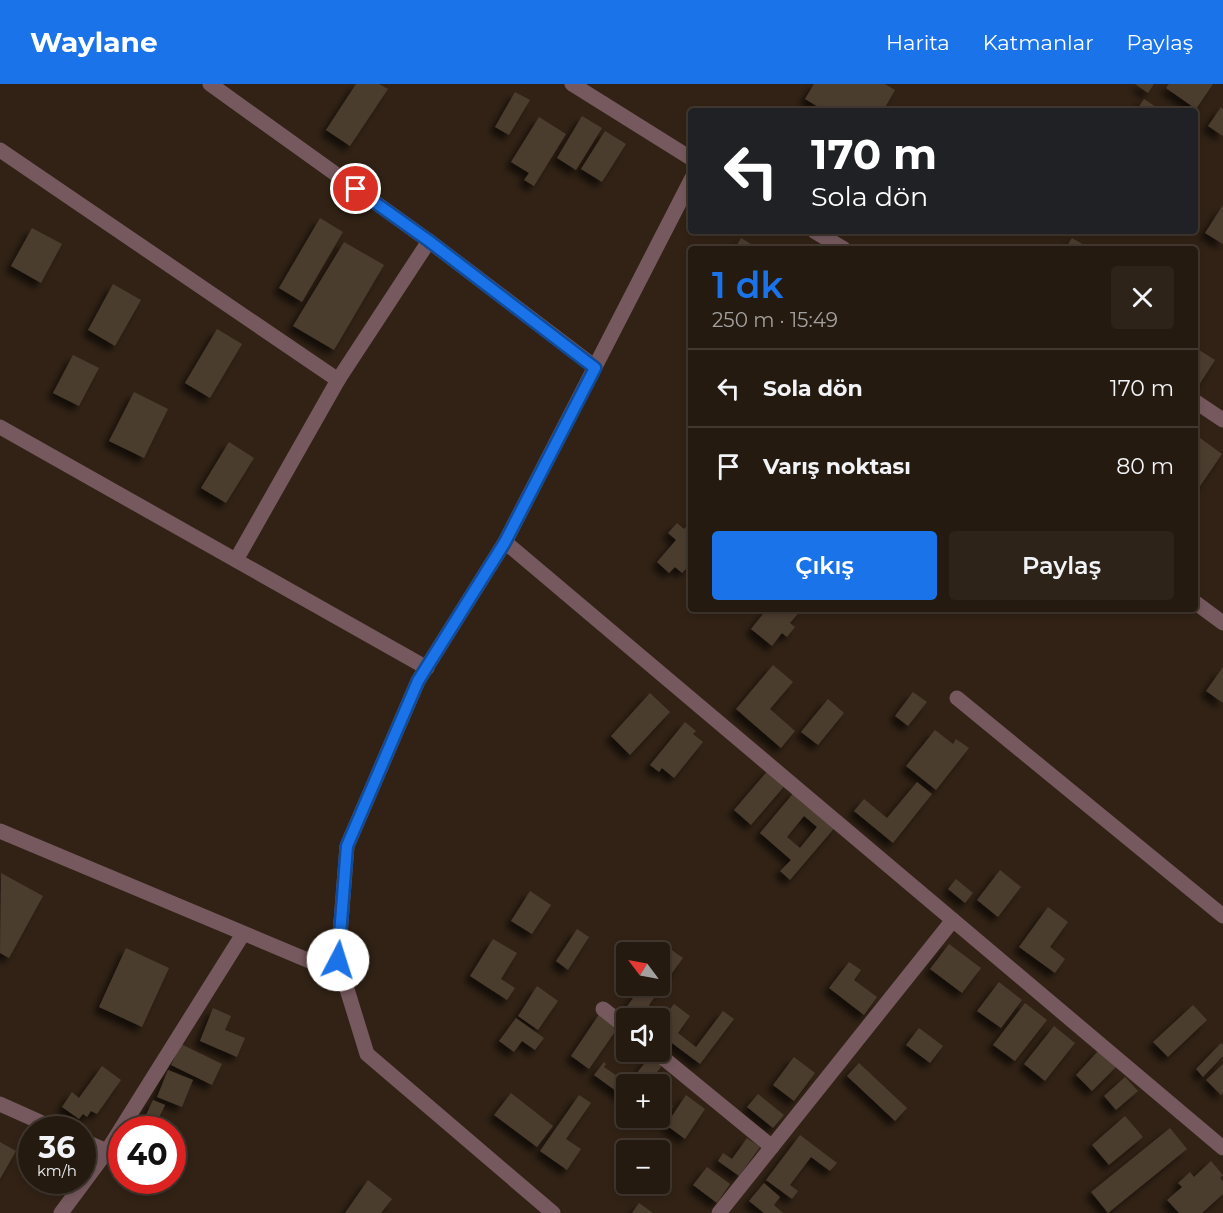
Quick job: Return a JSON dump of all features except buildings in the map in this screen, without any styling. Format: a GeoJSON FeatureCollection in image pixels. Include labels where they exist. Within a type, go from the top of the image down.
{"type":"FeatureCollection","features":[{"type":"Feature","properties":{"kind":"street"},"geometry":{"type":"LineString","coordinates":[[210,84],[429,241],[595,368]]}},
{"type":"Feature","properties":{"kind":"street"},"geometry":{"type":"LineString","coordinates":[[572,84],[688,156]]}},
{"type":"Feature","properties":{"kind":"street"},"geometry":{"type":"LineString","coordinates":[[0,150],[339,380]]}},
{"type":"Feature","properties":{"kind":"street"},"geometry":{"type":"LineString","coordinates":[[553,1213],[367,1054],[338,960],[347,846],[418,681],[505,542],[688,186]]}},
{"type":"Feature","properties":{"kind":"street"},"geometry":{"type":"LineString","coordinates":[[818,234],[839,246]]}},
{"type":"Feature","properties":{"kind":"street"},"geometry":{"type":"LineString","coordinates":[[236,560],[339,380],[429,241]]}},
{"type":"Feature","properties":{"kind":"street"},"geometry":{"type":"LineString","coordinates":[[1198,403],[1223,420]]}},
{"type":"Feature","properties":{"kind":"street"},"geometry":{"type":"LineString","coordinates":[[0,428],[427,668]]}},
{"type":"Feature","properties":{"kind":"street"},"geometry":{"type":"LineString","coordinates":[[505,542],[1223,1148]]}},
{"type":"Feature","properties":{"kind":"street"},"geometry":{"type":"LineString","coordinates":[[1198,604],[1223,623]]}},
{"type":"Feature","properties":{"kind":"street"},"geometry":{"type":"LineString","coordinates":[[957,698],[1223,916]]}},
{"type":"Feature","properties":{"kind":"street"},"geometry":{"type":"LineString","coordinates":[[0,831],[342,975]]}},
{"type":"Feature","properties":{"kind":"street"},"geometry":{"type":"LineString","coordinates":[[719,1213],[953,920]]}},
{"type":"Feature","properties":{"kind":"street"},"geometry":{"type":"LineString","coordinates":[[61,1213],[107,1151],[243,934]]}},
{"type":"Feature","properties":{"kind":"street"},"geometry":{"type":"LineString","coordinates":[[603,1009],[616,1019]]}},
{"type":"Feature","properties":{"kind":"street"},"geometry":{"type":"LineString","coordinates":[[668,1062],[772,1147]]}},
{"type":"Feature","properties":{"kind":"street"},"geometry":{"type":"LineString","coordinates":[[0,1104],[27,1116]]}},
{"type":"Feature","properties":{"kind":"street"},"geometry":{"type":"LineString","coordinates":[[96,1146],[107,1151]]}},
{"type":"Feature","properties":{"kind":"route"},"geometry":{"type":"LineString","coordinates":[[338,960],[347,846],[418,681],[505,542],[595,368],[429,241],[356,189]]}}]}
